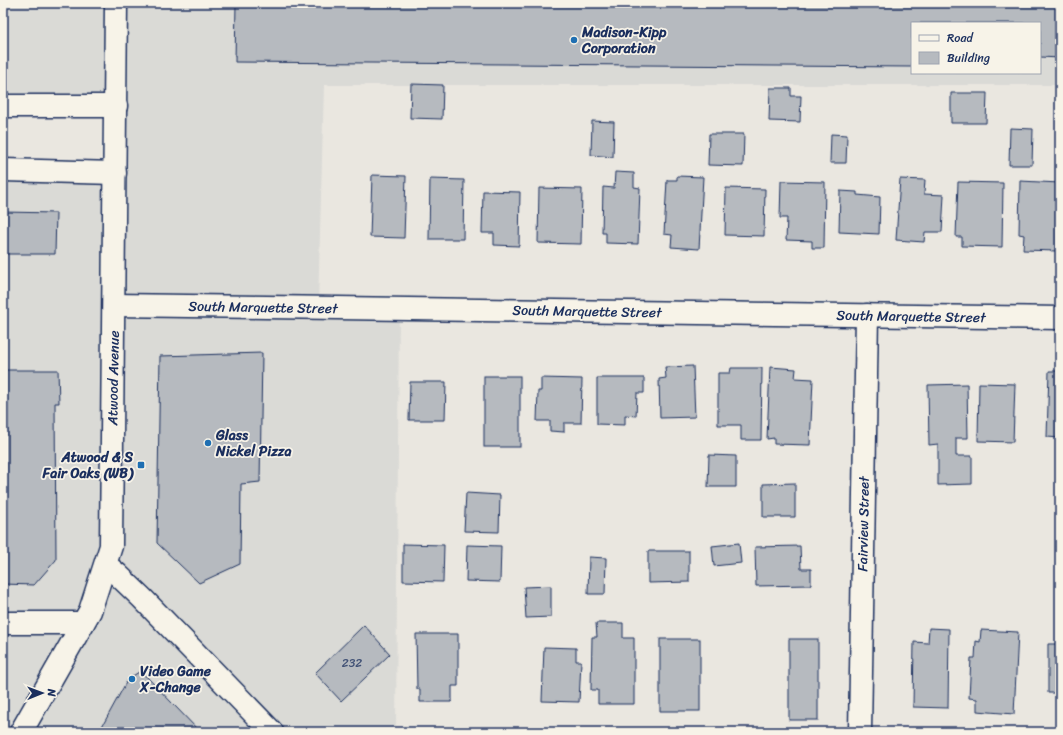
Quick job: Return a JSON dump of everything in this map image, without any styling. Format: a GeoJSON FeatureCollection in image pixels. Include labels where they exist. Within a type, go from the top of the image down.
{"type":"FeatureCollection","features":[{"type":"Feature","properties":{"kind":"street","name":"Atwood Avenue"},"geometry":{"type":"LineString","coordinates":[[21,732],[90,611],[111,546],[116,3]]}},
{"type":"Feature","properties":{"kind":"street"},"geometry":{"type":"LineString","coordinates":[[3,106],[116,106]]}},
{"type":"Feature","properties":{"kind":"street"},"geometry":{"type":"LineString","coordinates":[[3,170],[115,173]]}},
{"type":"Feature","properties":{"kind":"street","name":"South Marquette Street"},"geometry":{"type":"LineString","coordinates":[[114,305],[1060,318]]}},
{"type":"Feature","properties":{"kind":"street","name":"Fairview Street"},"geometry":{"type":"LineString","coordinates":[[860,732],[868,315]]}},
{"type":"Feature","properties":{"kind":"street"},"geometry":{"type":"LineString","coordinates":[[106,565],[142,598],[272,732]]}},
{"type":"Feature","properties":{"kind":"street"},"geometry":{"type":"LineString","coordinates":[[3,623],[83,624]]}},
{"type":"Feature","properties":{"kind":"shaded area"},"geometry":{"type":"Polygon","coordinates":[[[3,3],[1060,3],[1060,85],[324,85],[318,307],[399,309],[396,732],[3,732],[3,170],[115,173],[116,106],[3,106],[3,3]]]}},
{"type":"Feature","properties":{"kind":"building","name":"Madison-Kipp Corporation"},"geometry":{"type":"Polygon","coordinates":[[[236,3],[1060,3],[1060,58],[1041,57],[1041,22],[911,22],[911,67],[235,62],[236,3]]]}},
{"type":"Feature","properties":{"kind":"building"},"geometry":{"type":"Polygon","coordinates":[[[411,84],[443,85],[442,119],[410,118],[411,84]]]}},
{"type":"Feature","properties":{"kind":"building"},"geometry":{"type":"Polygon","coordinates":[[[770,88],[791,88],[791,96],[801,96],[800,122],[769,121],[770,88]]]}},
{"type":"Feature","properties":{"kind":"building"},"geometry":{"type":"Polygon","coordinates":[[[951,93],[987,93],[986,123],[951,123],[951,93]]]}},
{"type":"Feature","properties":{"kind":"building"},"geometry":{"type":"Polygon","coordinates":[[[592,121],[614,122],[613,157],[591,155],[592,121]]]}},
{"type":"Feature","properties":{"kind":"building"},"geometry":{"type":"Polygon","coordinates":[[[1010,128],[1033,129],[1032,165],[1009,165],[1010,128]]]}},
{"type":"Feature","properties":{"kind":"building"},"geometry":{"type":"Polygon","coordinates":[[[709,134],[744,134],[743,166],[708,165],[709,134]]]}},
{"type":"Feature","properties":{"kind":"building"},"geometry":{"type":"Polygon","coordinates":[[[831,134],[847,135],[846,163],[830,163],[831,134]]]}},
{"type":"Feature","properties":{"kind":"building"},"geometry":{"type":"Polygon","coordinates":[[[615,172],[634,173],[634,187],[640,188],[638,244],[606,243],[606,233],[602,233],[603,187],[614,188],[615,172]]]}},
{"type":"Feature","properties":{"kind":"building"},"geometry":{"type":"Polygon","coordinates":[[[372,175],[406,176],[404,238],[370,237],[372,175]]]}},
{"type":"Feature","properties":{"kind":"building"},"geometry":{"type":"Polygon","coordinates":[[[677,176],[703,177],[699,249],[671,247],[672,235],[664,234],[667,180],[677,180],[677,176]]]}},
{"type":"Feature","properties":{"kind":"building"},"geometry":{"type":"Polygon","coordinates":[[[430,179],[464,180],[463,239],[429,239],[430,179]]]}},
{"type":"Feature","properties":{"kind":"building"},"geometry":{"type":"Polygon","coordinates":[[[900,179],[925,180],[924,194],[944,195],[942,232],[925,232],[924,242],[896,240],[900,179]]]}},
{"type":"Feature","properties":{"kind":"building"},"geometry":{"type":"Polygon","coordinates":[[[781,181],[825,182],[824,248],[812,248],[812,241],[786,240],[787,218],[780,218],[781,181]]]}},
{"type":"Feature","properties":{"kind":"building"},"geometry":{"type":"Polygon","coordinates":[[[1020,181],[1060,183],[1060,241],[1058,240],[1057,251],[1023,250],[1024,235],[1019,234],[1020,181]]]}},
{"type":"Feature","properties":{"kind":"building"},"geometry":{"type":"Polygon","coordinates":[[[958,182],[1003,183],[1002,247],[962,246],[962,237],[956,237],[958,182]]]}},
{"type":"Feature","properties":{"kind":"building"},"geometry":{"type":"Polygon","coordinates":[[[539,188],[582,189],[581,244],[538,243],[539,188]]]}},
{"type":"Feature","properties":{"kind":"building"},"geometry":{"type":"Polygon","coordinates":[[[726,188],[765,189],[764,236],[725,235],[726,188]]]}},
{"type":"Feature","properties":{"kind":"building"},"geometry":{"type":"Polygon","coordinates":[[[483,191],[520,192],[519,246],[494,245],[494,233],[482,233],[483,191]]]}},
{"type":"Feature","properties":{"kind":"building"},"geometry":{"type":"Polygon","coordinates":[[[840,191],[857,192],[857,195],[880,197],[879,234],[839,232],[840,191]]]}},
{"type":"Feature","properties":{"kind":"building"},"geometry":{"type":"Polygon","coordinates":[[[3,212],[56,213],[55,254],[3,254],[3,212]]]}},
{"type":"Feature","properties":{"kind":"building"},"geometry":{"type":"Polygon","coordinates":[[[262,353],[260,482],[241,484],[240,564],[199,583],[157,543],[160,356],[262,353]]]}},
{"type":"Feature","properties":{"kind":"building"},"geometry":{"type":"Polygon","coordinates":[[[693,366],[695,417],[660,418],[659,379],[666,378],[665,367],[693,366]]]}},
{"type":"Feature","properties":{"kind":"building"},"geometry":{"type":"Polygon","coordinates":[[[770,367],[796,369],[795,378],[813,379],[810,445],[774,444],[774,438],[767,439],[770,367]]]}},
{"type":"Feature","properties":{"kind":"building"},"geometry":{"type":"Polygon","coordinates":[[[731,368],[762,368],[761,440],[741,440],[741,425],[718,425],[718,373],[730,373],[731,368]]]}},
{"type":"Feature","properties":{"kind":"building"},"geometry":{"type":"Polygon","coordinates":[[[3,370],[58,370],[59,403],[55,403],[56,560],[34,585],[3,584],[3,370]]]}},
{"type":"Feature","properties":{"kind":"building"},"geometry":{"type":"Polygon","coordinates":[[[1049,371],[1060,371],[1060,438],[1047,437],[1049,371]]]}},
{"type":"Feature","properties":{"kind":"building"},"geometry":{"type":"Polygon","coordinates":[[[484,376],[520,376],[520,447],[484,447],[484,376]]]}},
{"type":"Feature","properties":{"kind":"building"},"geometry":{"type":"Polygon","coordinates":[[[541,378],[582,379],[581,423],[564,423],[564,432],[550,431],[550,421],[537,421],[538,391],[541,391],[541,378]]]}},
{"type":"Feature","properties":{"kind":"building"},"geometry":{"type":"Polygon","coordinates":[[[597,378],[644,378],[644,393],[637,393],[636,416],[625,415],[625,425],[597,424],[597,378]]]}},
{"type":"Feature","properties":{"kind":"building"},"geometry":{"type":"Polygon","coordinates":[[[410,382],[446,382],[445,420],[409,420],[410,382]]]}},
{"type":"Feature","properties":{"kind":"building"},"geometry":{"type":"Polygon","coordinates":[[[979,383],[1015,384],[1013,442],[978,441],[979,383]]]}},
{"type":"Feature","properties":{"kind":"building"},"geometry":{"type":"Polygon","coordinates":[[[967,384],[968,438],[956,438],[956,456],[972,456],[972,484],[938,485],[938,444],[929,445],[928,385],[967,384]]]}},
{"type":"Feature","properties":{"kind":"building"},"geometry":{"type":"Polygon","coordinates":[[[709,455],[736,456],[736,487],[708,487],[709,455]]]}},
{"type":"Feature","properties":{"kind":"building"},"geometry":{"type":"Polygon","coordinates":[[[795,483],[795,517],[763,517],[763,484],[795,483]]]}},
{"type":"Feature","properties":{"kind":"building"},"geometry":{"type":"Polygon","coordinates":[[[466,493],[500,495],[499,532],[464,531],[466,493]]]}},
{"type":"Feature","properties":{"kind":"building"},"geometry":{"type":"Polygon","coordinates":[[[739,543],[741,563],[714,566],[712,546],[739,543]]]}},
{"type":"Feature","properties":{"kind":"building"},"geometry":{"type":"Polygon","coordinates":[[[403,544],[444,545],[443,582],[403,581],[403,544]]]}},
{"type":"Feature","properties":{"kind":"building"},"geometry":{"type":"Polygon","coordinates":[[[467,545],[501,546],[500,582],[466,581],[467,545]]]}},
{"type":"Feature","properties":{"kind":"building"},"geometry":{"type":"Polygon","coordinates":[[[800,546],[801,569],[811,569],[811,585],[756,586],[755,547],[800,546]]]}},
{"type":"Feature","properties":{"kind":"building"},"geometry":{"type":"Polygon","coordinates":[[[648,551],[689,551],[689,582],[648,583],[648,551]]]}},
{"type":"Feature","properties":{"kind":"building"},"geometry":{"type":"Polygon","coordinates":[[[589,557],[606,558],[605,594],[588,594],[589,557]]]}},
{"type":"Feature","properties":{"kind":"building"},"geometry":{"type":"Polygon","coordinates":[[[551,586],[551,617],[526,618],[524,587],[551,586]]]}},
{"type":"Feature","properties":{"kind":"building"},"geometry":{"type":"Polygon","coordinates":[[[596,623],[623,623],[623,638],[634,638],[634,704],[598,704],[598,690],[591,690],[592,637],[597,637],[596,623]]]}},
{"type":"Feature","properties":{"kind":"building"},"geometry":{"type":"Polygon","coordinates":[[[364,625],[390,654],[341,701],[315,673],[364,625]]]}},
{"type":"Feature","properties":{"kind":"building"},"geometry":{"type":"Polygon","coordinates":[[[929,628],[949,629],[948,708],[913,707],[914,642],[928,643],[929,628]]]}},
{"type":"Feature","properties":{"kind":"building"},"geometry":{"type":"Polygon","coordinates":[[[981,630],[1018,632],[1014,714],[977,711],[977,699],[969,698],[971,658],[975,658],[976,641],[980,642],[981,630]]]}},
{"type":"Feature","properties":{"kind":"building"},"geometry":{"type":"Polygon","coordinates":[[[416,634],[458,634],[458,686],[452,686],[452,702],[420,702],[420,689],[417,689],[416,634]]]}},
{"type":"Feature","properties":{"kind":"building"},"geometry":{"type":"Polygon","coordinates":[[[660,639],[700,639],[700,711],[660,711],[660,639]]]}},
{"type":"Feature","properties":{"kind":"building"},"geometry":{"type":"Polygon","coordinates":[[[789,639],[818,639],[818,720],[789,720],[789,639]]]}},
{"type":"Feature","properties":{"kind":"building"},"geometry":{"type":"Polygon","coordinates":[[[1048,644],[1060,644],[1060,702],[1056,702],[1056,693],[1048,693],[1048,644]]]}},
{"type":"Feature","properties":{"kind":"building"},"geometry":{"type":"Polygon","coordinates":[[[544,647],[576,648],[576,661],[581,661],[579,702],[542,701],[544,647]]]}},
{"type":"Feature","properties":{"kind":"building"},"geometry":{"type":"Polygon","coordinates":[[[139,672],[147,677],[200,732],[99,732],[128,679],[139,672]]]}},
{"type":"Feature","properties":{"kind":"place","name":"Madison-Kipp Corporation"},"geometry":{"type":"Point","coordinates":[574,40]}},
{"type":"Feature","properties":{"kind":"place","name":"Glass Nickel Pizza"},"geometry":{"type":"Point","coordinates":[208,443]}},
{"type":"Feature","properties":{"kind":"place","name":"Atwood & S Fair Oaks (WB)"},"geometry":{"type":"Point","coordinates":[141,465]}},
{"type":"Feature","properties":{"kind":"place","name":"Video Game X-Change"},"geometry":{"type":"Point","coordinates":[132,679]}}]}
